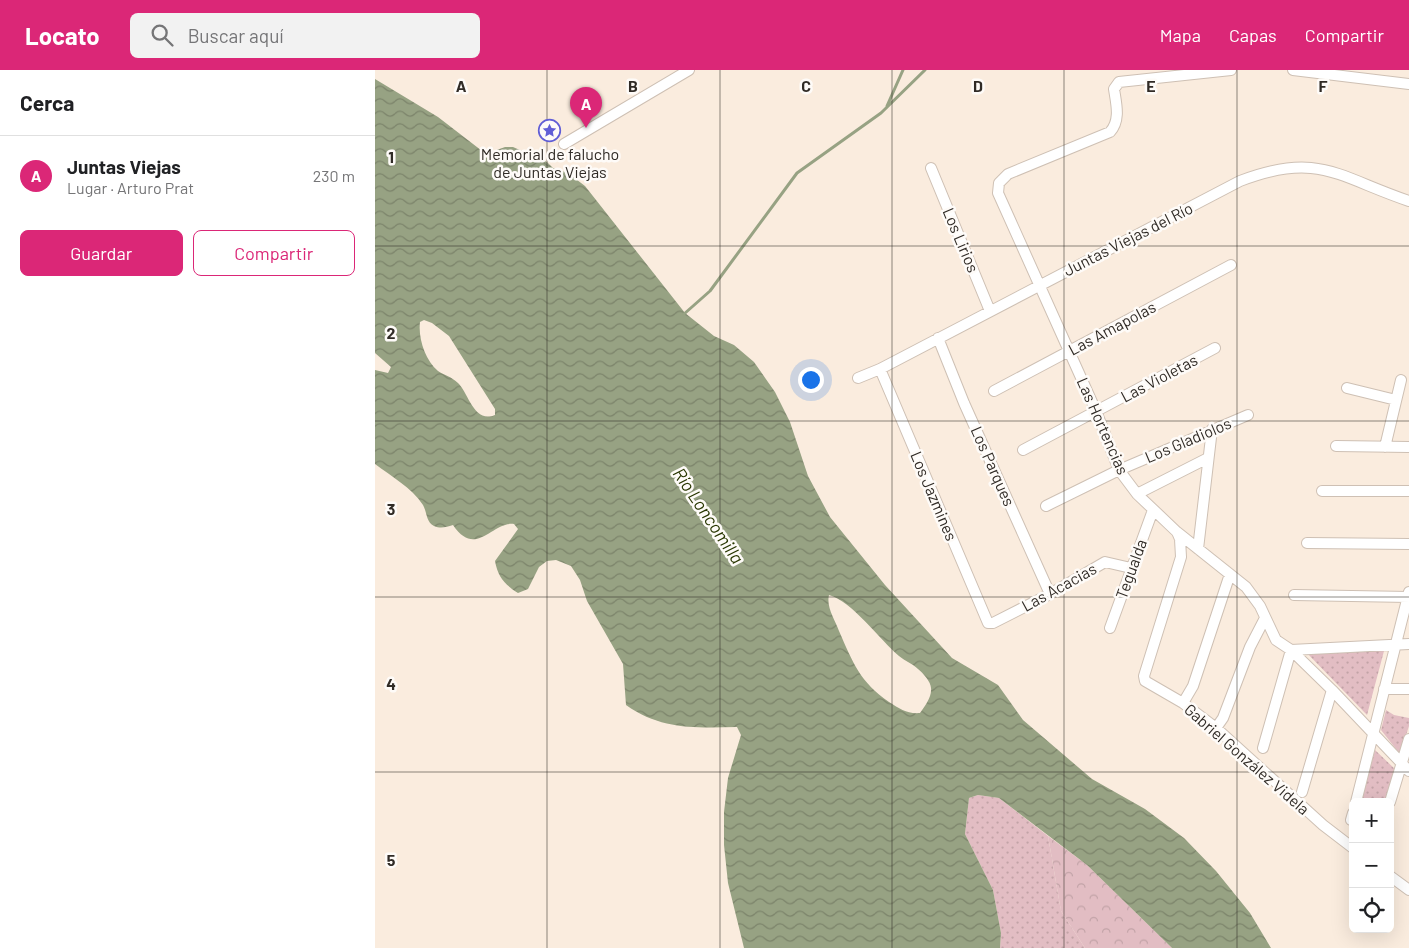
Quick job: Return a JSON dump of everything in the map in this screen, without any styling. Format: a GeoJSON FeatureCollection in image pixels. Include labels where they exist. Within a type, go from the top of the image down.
{"type":"FeatureCollection","features":[{"type":"Feature","properties":{"kind":"street"},"geometry":{"type":"LineString","coordinates":[[564,144],[689,70]]}},
{"type":"Feature","properties":{"kind":"street","name":"Las Hortencias"},"geometry":{"type":"LineString","coordinates":[[1231,70],[1119,82],[1114,89],[1117,115],[1111,132],[1008,174],[999,183],[999,199],[1070,350],[1119,470],[1137,494],[1153,510],[1177,532],[1246,587],[1276,640],[1333,690],[1405,768]]}},
{"type":"Feature","properties":{"kind":"street"},"geometry":{"type":"LineString","coordinates":[[1293,70],[1409,84]]}},
{"type":"Feature","properties":{"kind":"street","name":"Juntas Viejas del Río"},"geometry":{"type":"LineString","coordinates":[[858,378],[880,369],[1240,181],[1268,170],[1293,166],[1330,170],[1409,201]]}},
{"type":"Feature","properties":{"kind":"street","name":"Los Lirios"},"geometry":{"type":"LineString","coordinates":[[931,168],[990,311]]}},
{"type":"Feature","properties":{"kind":"street","name":"Las Amapolas"},"geometry":{"type":"LineString","coordinates":[[994,390],[1231,265]]}},
{"type":"Feature","properties":{"kind":"street","name":"Los Parques"},"geometry":{"type":"LineString","coordinates":[[938,338],[964,402],[1050,594]]}},
{"type":"Feature","properties":{"kind":"street","name":"Las Violetas"},"geometry":{"type":"LineString","coordinates":[[1023,450],[1215,348]]}},
{"type":"Feature","properties":{"kind":"street","name":"Los Jazmines"},"geometry":{"type":"LineString","coordinates":[[880,369],[988,623]]}},
{"type":"Feature","properties":{"kind":"street"},"geometry":{"type":"LineString","coordinates":[[1385,447],[1401,380]]}},
{"type":"Feature","properties":{"kind":"street"},"geometry":{"type":"LineString","coordinates":[[1347,388],[1396,400]]}},
{"type":"Feature","properties":{"kind":"street","name":"Los Gladiolos"},"geometry":{"type":"LineString","coordinates":[[1046,506],[1119,470],[1248,415]]}},
{"type":"Feature","properties":{"kind":"street"},"geometry":{"type":"LineString","coordinates":[[1198,549],[1212,429]]}},
{"type":"Feature","properties":{"kind":"street"},"geometry":{"type":"LineString","coordinates":[[1336,446],[1409,447]]}},
{"type":"Feature","properties":{"kind":"street"},"geometry":{"type":"LineString","coordinates":[[1137,494],[1208,458]]}},
{"type":"Feature","properties":{"kind":"street"},"geometry":{"type":"LineString","coordinates":[[1322,491],[1409,491]]}},
{"type":"Feature","properties":{"kind":"street","name":"Tegualda"},"geometry":{"type":"LineString","coordinates":[[1110,628],[1153,510]]}},
{"type":"Feature","properties":{"kind":"street","name":"Gabriel González Videla"},"geometry":{"type":"LineString","coordinates":[[1177,532],[1180,539],[1181,557],[1145,673],[1145,681],[1183,703],[1216,728],[1323,825],[1349,845]]}},
{"type":"Feature","properties":{"kind":"street"},"geometry":{"type":"LineString","coordinates":[[1307,543],[1409,544]]}},
{"type":"Feature","properties":{"kind":"street","name":"Las Acacias"},"geometry":{"type":"LineString","coordinates":[[988,623],[993,623],[1050,594],[1105,562],[1112,562],[1131,568]]}},
{"type":"Feature","properties":{"kind":"street"},"geometry":{"type":"LineString","coordinates":[[1183,703],[1193,686],[1230,574]]}},
{"type":"Feature","properties":{"kind":"street"},"geometry":{"type":"LineString","coordinates":[[1294,595],[1409,595],[1356,798]]}},
{"type":"Feature","properties":{"kind":"street"},"geometry":{"type":"LineString","coordinates":[[1216,728],[1223,718],[1250,647],[1265,618]]}},
{"type":"Feature","properties":{"kind":"street"},"geometry":{"type":"LineString","coordinates":[[1263,748],[1287,648],[1409,644]]}},
{"type":"Feature","properties":{"kind":"street"},"geometry":{"type":"LineString","coordinates":[[1384,689],[1409,689]]}},
{"type":"Feature","properties":{"kind":"street"},"geometry":{"type":"LineString","coordinates":[[1302,792],[1333,690]]}},
{"type":"Feature","properties":{"kind":"street"},"geometry":{"type":"LineString","coordinates":[[1392,798],[1405,768],[1409,739]]}},
{"type":"Feature","properties":{"kind":"street"},"geometry":{"type":"LineString","coordinates":[[1394,879],[1409,890]]}},
{"type":"Feature","properties":{"kind":"green space"},"geometry":{"type":"Polygon","coordinates":[[[1305,651],[1384,651],[1367,715],[1305,651]]]}},
{"type":"Feature","properties":{"kind":"green space"},"geometry":{"type":"Polygon","coordinates":[[[1386,710],[1394,715],[1409,718],[1409,726],[1400,754],[1381,730],[1386,710]]]}},
{"type":"Feature","properties":{"kind":"green space"},"geometry":{"type":"Polygon","coordinates":[[[1375,750],[1396,770],[1387,798],[1362,798],[1375,750]]]}},
{"type":"Feature","properties":{"kind":"green space"},"geometry":{"type":"Polygon","coordinates":[[[978,795],[999,798],[1048,836],[1061,911],[1085,948],[1000,948],[1001,933],[993,890],[965,834],[969,798],[978,795]]]}},
{"type":"Feature","properties":{"kind":"green space"},"geometry":{"type":"Polygon","coordinates":[[[1048,836],[1087,865],[1172,948],[1085,948],[1061,911],[1048,836]]]}},
{"type":"Feature","properties":{"kind":"water","name":"Río Loncomilla"},"geometry":{"type":"Polygon","coordinates":[[[375,79],[438,117],[486,154],[505,147],[513,147],[547,162],[553,168],[568,173],[585,186],[685,313],[714,336],[734,345],[754,362],[775,392],[790,422],[808,476],[830,517],[885,585],[952,658],[998,685],[1023,720],[1092,779],[1145,809],[1184,838],[1216,871],[1250,913],[1271,948],[1172,948],[1087,865],[999,798],[978,795],[969,798],[965,834],[993,890],[1001,933],[1000,948],[744,948],[728,883],[724,845],[724,812],[728,778],[741,735],[737,727],[707,728],[679,726],[652,719],[626,705],[623,664],[587,601],[580,580],[571,566],[556,560],[547,561],[539,567],[528,589],[518,593],[505,583],[500,576],[495,561],[518,529],[514,524],[498,528],[477,539],[469,539],[461,535],[453,525],[441,528],[431,524],[423,505],[413,493],[375,464],[375,370],[388,373],[391,367],[375,353],[375,79]],[[424,320],[420,322],[421,342],[429,361],[438,371],[453,379],[462,387],[472,406],[477,411],[488,417],[495,415],[495,409],[449,336],[432,323],[424,320]],[[829,595],[828,600],[831,613],[853,662],[864,679],[879,695],[897,707],[907,712],[920,713],[928,701],[931,691],[931,686],[926,678],[916,667],[891,649],[847,605],[829,595]]]}},
{"type":"Feature","properties":{"kind":"waterway"},"geometry":{"type":"LineString","coordinates":[[887,106],[903,70]]}},
{"type":"Feature","properties":{"kind":"waterway"},"geometry":{"type":"LineString","coordinates":[[684,314],[710,291],[797,173],[881,113],[925,70]]}},
{"type":"Feature","properties":{"kind":"place","name":"Juntas Viejas"},"geometry":{"type":"Point","coordinates":[586,128]}},
{"type":"Feature","properties":{"kind":"place","name":"Memorial de falucho de Juntas Viejas"},"geometry":{"type":"Point","coordinates":[550,130]}}]}
